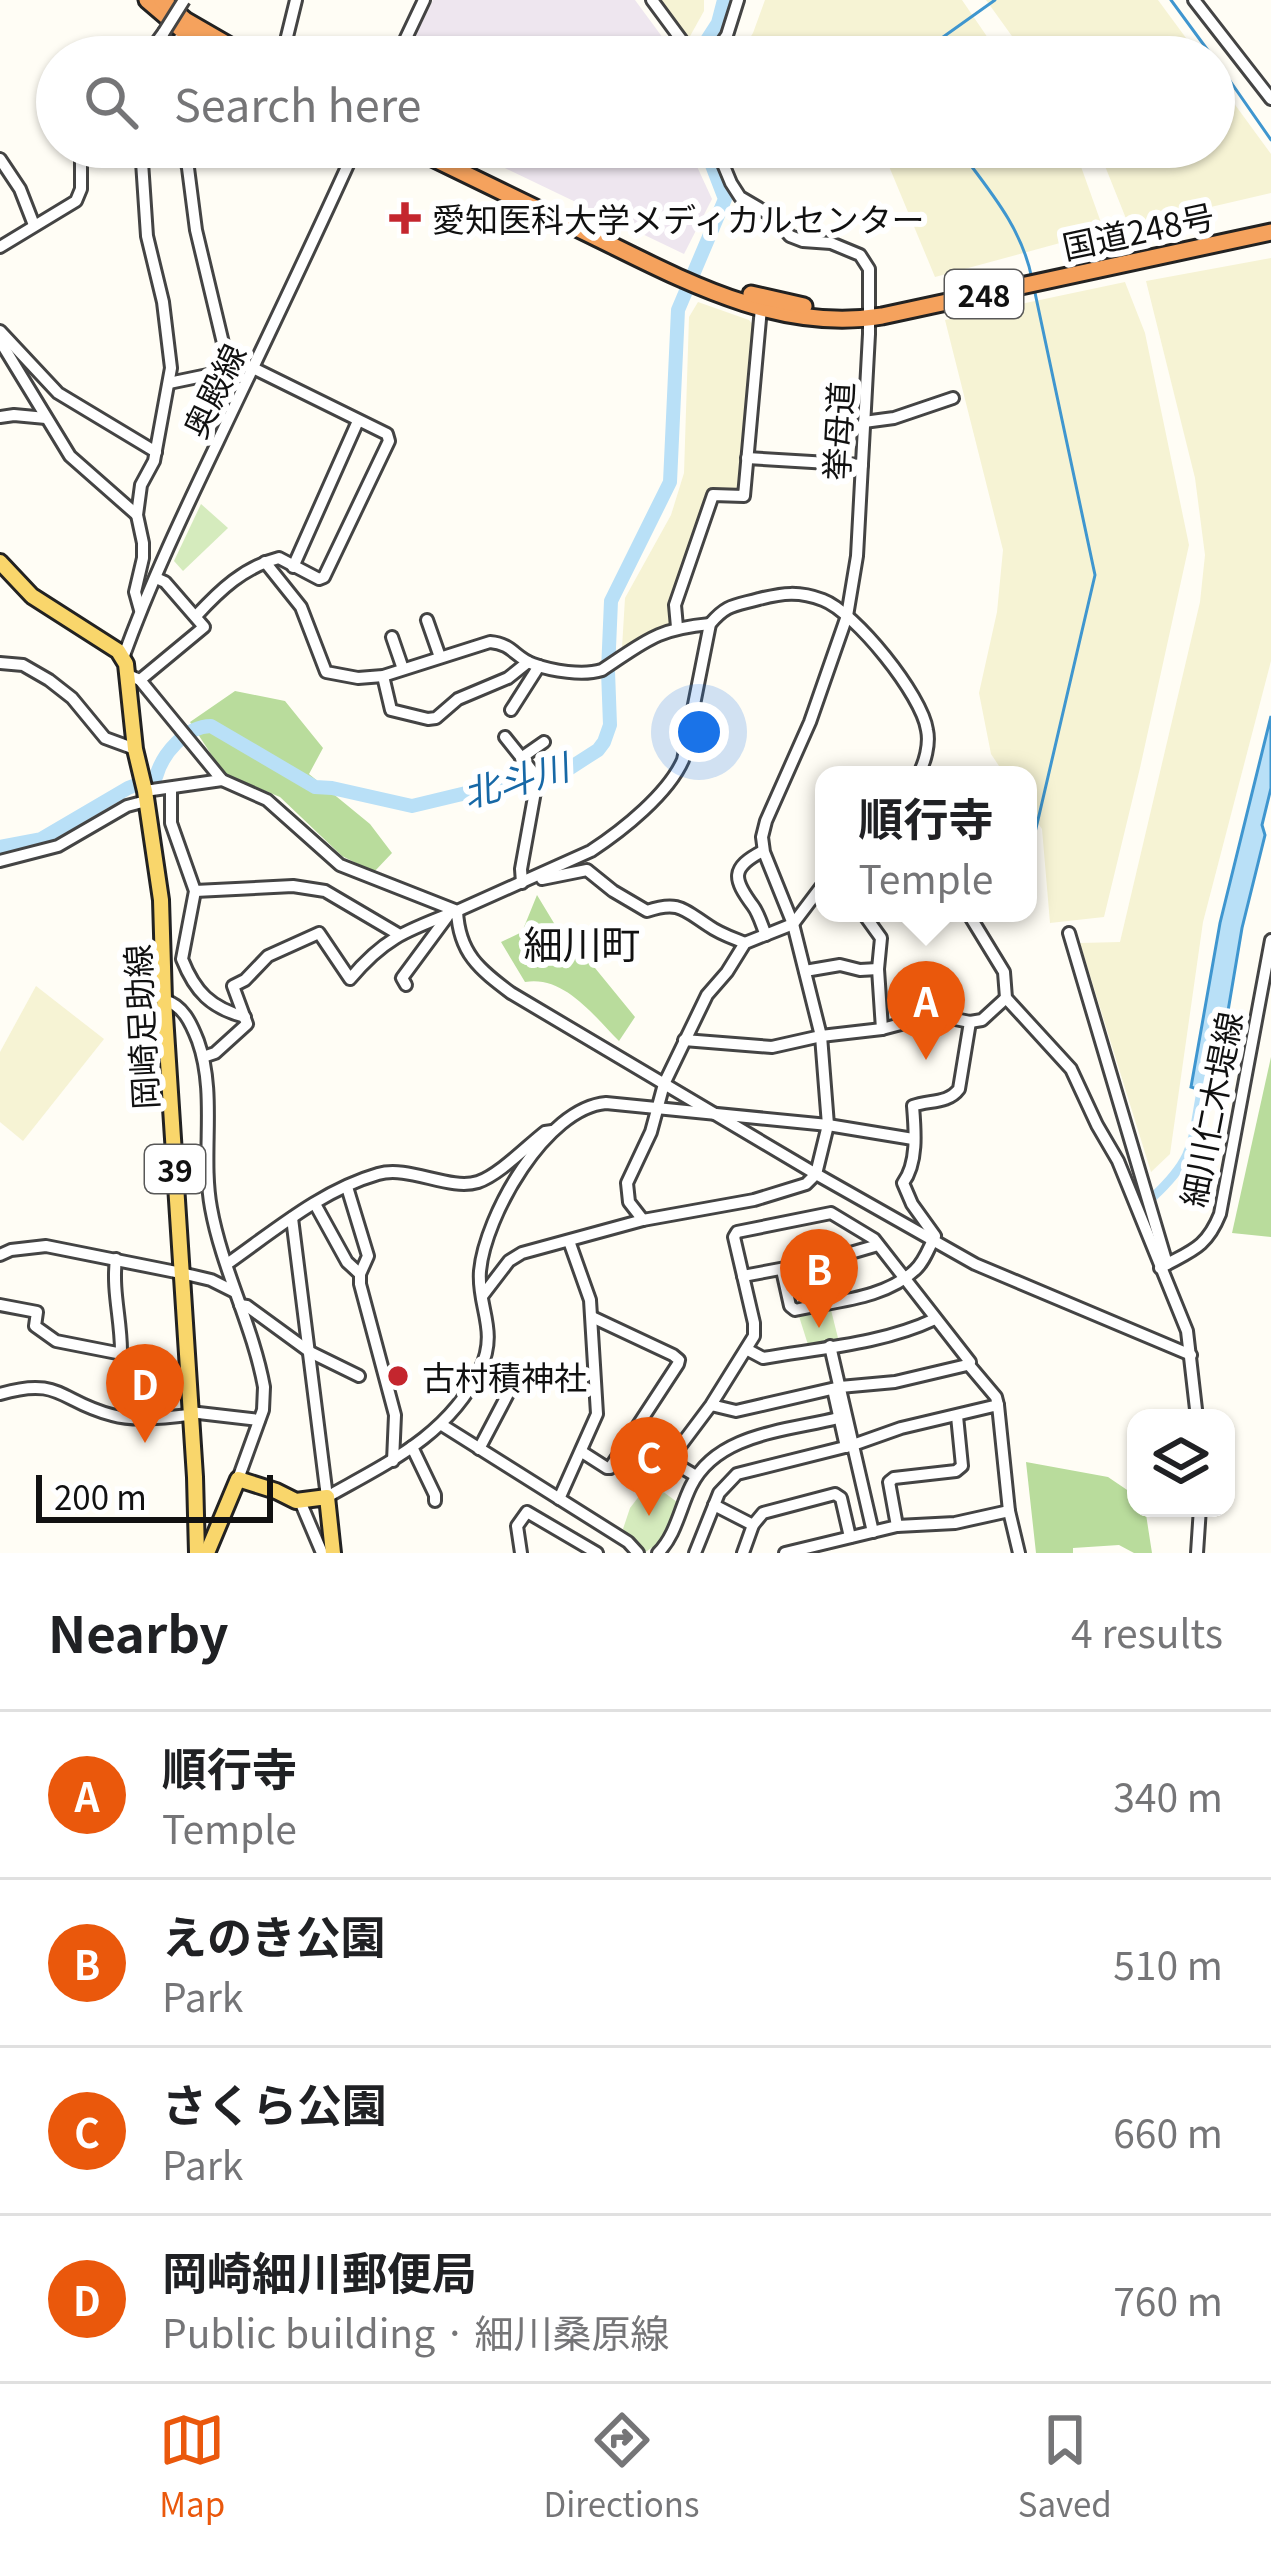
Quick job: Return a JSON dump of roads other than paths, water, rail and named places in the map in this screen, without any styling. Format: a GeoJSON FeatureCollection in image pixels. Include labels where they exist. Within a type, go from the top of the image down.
{"type":"FeatureCollection","features":[{"type":"Feature","properties":{"kind":"highway"},"geometry":{"type":"LineString","coordinates":[[147,0],[188,35]]}},
{"type":"Feature","properties":{"kind":"highway"},"geometry":{"type":"LineString","coordinates":[[162,0],[213,36]]}},
{"type":"Feature","properties":{"kind":"highway","name":"国道248号"},"geometry":{"type":"LineString","coordinates":[[455,168],[691,278],[781,314],[870,314],[1271,232]]}},
{"type":"Feature","properties":{"kind":"highway","name":"国道248号"},"geometry":{"type":"LineString","coordinates":[[474,168],[691,278],[790,305],[870,314],[1271,222]]}},
{"type":"Feature","properties":{"kind":"main road"},"geometry":{"type":"LineString","coordinates":[[0,562],[32,596],[118,651],[130,670]]}},
{"type":"Feature","properties":{"kind":"main road","name":"岡崎足助線"},"geometry":{"type":"LineString","coordinates":[[130,670],[135,749],[160,900],[197,1553]]}},
{"type":"Feature","properties":{"kind":"main road"},"geometry":{"type":"LineString","coordinates":[[207,1553],[238,1479],[300,1501],[327,1496],[333,1553]]}},
{"type":"Feature","properties":{"kind":"street"},"geometry":{"type":"LineString","coordinates":[[161,36],[184,0]]}},
{"type":"Feature","properties":{"kind":"street"},"geometry":{"type":"LineString","coordinates":[[287,36],[296,0]]}},
{"type":"Feature","properties":{"kind":"street"},"geometry":{"type":"LineString","coordinates":[[408,36],[424,0]]}},
{"type":"Feature","properties":{"kind":"street"},"geometry":{"type":"LineString","coordinates":[[652,0],[679,36]]}},
{"type":"Feature","properties":{"kind":"street"},"geometry":{"type":"LineString","coordinates":[[727,36],[738,0]]}},
{"type":"Feature","properties":{"kind":"street"},"geometry":{"type":"LineString","coordinates":[[1194,0],[1222,36]]}},
{"type":"Feature","properties":{"kind":"street"},"geometry":{"type":"LineString","coordinates":[[1235,52],[1271,98]]}},
{"type":"Feature","properties":{"kind":"street"},"geometry":{"type":"LineString","coordinates":[[0,159],[20,189],[34,225]]}},
{"type":"Feature","properties":{"kind":"street"},"geometry":{"type":"LineString","coordinates":[[0,247],[76,201],[81,168]]}},
{"type":"Feature","properties":{"kind":"street"},"geometry":{"type":"LineString","coordinates":[[140,610],[135,592],[143,543],[136,515],[141,485],[154,461],[171,368],[163,302],[147,236],[142,168]]}},
{"type":"Feature","properties":{"kind":"street"},"geometry":{"type":"LineString","coordinates":[[169,383],[222,372],[228,364],[196,230],[188,168]]}},
{"type":"Feature","properties":{"kind":"street","name":"奥殿線"},"geometry":{"type":"LineString","coordinates":[[130,670],[140,610],[347,168]]}},
{"type":"Feature","properties":{"kind":"street","name":"挙母道"},"geometry":{"type":"LineString","coordinates":[[724,168],[740,197],[774,217],[790,236],[831,243],[860,256],[869,269],[857,556],[847,616],[810,722],[766,820],[764,851],[743,862],[740,885],[766,935]]}},
{"type":"Feature","properties":{"kind":"street"},"geometry":{"type":"LineString","coordinates":[[677,627],[676,605],[713,495],[744,496],[761,308]]}},
{"type":"Feature","properties":{"kind":"street"},"geometry":{"type":"LineString","coordinates":[[0,332],[58,393],[156,452]]}},
{"type":"Feature","properties":{"kind":"street"},"geometry":{"type":"LineString","coordinates":[[0,341],[74,461],[136,515]]}},
{"type":"Feature","properties":{"kind":"street"},"geometry":{"type":"LineString","coordinates":[[196,616],[242,573],[265,562],[279,558],[319,579],[324,577],[389,441],[387,434],[253,368]]}},
{"type":"Feature","properties":{"kind":"street"},"geometry":{"type":"LineString","coordinates":[[864,422],[894,418],[953,398]]}},
{"type":"Feature","properties":{"kind":"street"},"geometry":{"type":"LineString","coordinates":[[0,399],[2,416],[46,418]]}},
{"type":"Feature","properties":{"kind":"street"},"geometry":{"type":"LineString","coordinates":[[293,567],[358,422]]}},
{"type":"Feature","properties":{"kind":"street"},"geometry":{"type":"LineString","coordinates":[[747,458],[862,465]]}},
{"type":"Feature","properties":{"kind":"street"},"geometry":{"type":"LineString","coordinates":[[265,562],[301,607],[326,672],[358,678],[383,676],[490,642],[508,644],[534,664],[592,673],[652,637],[677,627],[710,624]]}},
{"type":"Feature","properties":{"kind":"street"},"geometry":{"type":"LineString","coordinates":[[156,578],[196,616],[202,629],[130,670],[222,780],[267,800],[340,865],[453,912]]}},
{"type":"Feature","properties":{"kind":"street"},"geometry":{"type":"LineString","coordinates":[[202,1057],[215,1053],[248,1024],[233,986],[268,956],[319,933],[350,980],[372,953],[398,934],[565,864],[605,842],[674,779],[683,760],[710,624],[723,608],[791,591],[827,601],[847,616],[901,674],[927,729],[923,766]]}},
{"type":"Feature","properties":{"kind":"street"},"geometry":{"type":"LineString","coordinates":[[428,620],[440,656]]}},
{"type":"Feature","properties":{"kind":"street"},"geometry":{"type":"LineString","coordinates":[[392,637],[403,669]]}},
{"type":"Feature","properties":{"kind":"street"},"geometry":{"type":"LineString","coordinates":[[0,663],[23,665],[50,680],[105,738],[135,749]]}},
{"type":"Feature","properties":{"kind":"street"},"geometry":{"type":"LineString","coordinates":[[383,676],[391,710],[428,719],[443,715],[458,699],[534,664]]}},
{"type":"Feature","properties":{"kind":"street"},"geometry":{"type":"LineString","coordinates":[[511,710],[534,664]]}},
{"type":"Feature","properties":{"kind":"street"},"geometry":{"type":"LineString","coordinates":[[505,737],[533,772],[536,786],[520,869],[522,883]]}},
{"type":"Feature","properties":{"kind":"street"},"geometry":{"type":"LineString","coordinates":[[521,758],[544,742]]}},
{"type":"Feature","properties":{"kind":"street"},"geometry":{"type":"LineString","coordinates":[[0,861],[58,846],[127,806],[144,789],[222,780]]}},
{"type":"Feature","properties":{"kind":"street"},"geometry":{"type":"LineString","coordinates":[[171,788],[171,823],[195,891],[182,959],[190,977],[215,1007],[245,1017]]}},
{"type":"Feature","properties":{"kind":"street"},"geometry":{"type":"LineString","coordinates":[[483,1295],[514,1258],[532,1249],[643,1220],[754,1200],[806,1184],[816,1174],[828,1125],[821,1036],[793,924],[764,851]]}},
{"type":"Feature","properties":{"kind":"street"},"geometry":{"type":"LineString","coordinates":[[522,883],[587,870],[647,910],[681,907],[745,944]]}},
{"type":"Feature","properties":{"kind":"street"},"geometry":{"type":"LineString","coordinates":[[195,891],[293,886],[325,891],[398,934]]}},
{"type":"Feature","properties":{"kind":"street"},"geometry":{"type":"LineString","coordinates":[[643,1220],[628,1202],[627,1183],[651,1132],[664,1084],[707,995],[745,944],[793,924],[815,899]]}},
{"type":"Feature","properties":{"kind":"street"},"geometry":{"type":"LineString","coordinates":[[406,985],[402,977],[453,912]]}},
{"type":"Feature","properties":{"kind":"street"},"geometry":{"type":"LineString","coordinates":[[453,912],[464,948],[502,986],[664,1084],[975,1264],[1191,1354]]}},
{"type":"Feature","properties":{"kind":"street"},"geometry":{"type":"LineString","coordinates":[[867,922],[881,938],[881,1029]]}},
{"type":"Feature","properties":{"kind":"street"},"geometry":{"type":"LineString","coordinates":[[973,922],[1004,972],[1006,998],[1071,1069],[1118,1161],[1187,1331],[1196,1409]]}},
{"type":"Feature","properties":{"kind":"street"},"geometry":{"type":"LineString","coordinates":[[1069,933],[1163,1266]]}},
{"type":"Feature","properties":{"kind":"street","name":"細川仁木堤線"},"geometry":{"type":"LineString","coordinates":[[1163,1266],[1198,1247],[1212,1234],[1220,1214],[1271,940]]}},
{"type":"Feature","properties":{"kind":"street"},"geometry":{"type":"LineString","coordinates":[[805,971],[840,965],[878,969]]}},
{"type":"Feature","properties":{"kind":"street"},"geometry":{"type":"LineString","coordinates":[[684,1040],[772,1047],[934,1015],[970,1022],[982,1020],[1006,998]]}},
{"type":"Feature","properties":{"kind":"street"},"geometry":{"type":"LineString","coordinates":[[164,1000],[179,1007],[197,1037],[206,1086],[210,1202],[263,1379],[263,1410],[238,1479]]}},
{"type":"Feature","properties":{"kind":"street"},"geometry":{"type":"LineString","coordinates":[[782,1270],[795,1310],[878,1292],[920,1266],[935,1236],[902,1183],[910,1173],[913,1106],[954,1096],[970,1022]]}},
{"type":"Feature","properties":{"kind":"street"},"geometry":{"type":"LineString","coordinates":[[292,1218],[327,1496],[393,1461],[442,1425],[480,1371],[489,1324],[480,1281],[487,1237],[530,1160],[572,1116],[606,1103],[828,1125],[913,1139]]}},
{"type":"Feature","properties":{"kind":"street"},"geometry":{"type":"LineString","coordinates":[[227,1264],[315,1204],[380,1173],[474,1184],[545,1132],[555,1131]]}},
{"type":"Feature","properties":{"kind":"street"},"geometry":{"type":"LineString","coordinates":[[347,1187],[368,1256],[360,1285],[395,1415],[393,1461]]}},
{"type":"Feature","properties":{"kind":"street"},"geometry":{"type":"LineString","coordinates":[[315,1204],[346,1262],[360,1274]]}},
{"type":"Feature","properties":{"kind":"street"},"geometry":{"type":"LineString","coordinates":[[696,1476],[672,1457],[748,1350],[755,1329],[734,1237],[737,1232],[829,1212],[872,1238],[996,1397],[1018,1553]]}},
{"type":"Feature","properties":{"kind":"street"},"geometry":{"type":"LineString","coordinates":[[559,1499],[597,1414],[592,1317],[569,1241]]}},
{"type":"Feature","properties":{"kind":"street"},"geometry":{"type":"LineString","coordinates":[[743,1276],[878,1245]]}},
{"type":"Feature","properties":{"kind":"street"},"geometry":{"type":"LineString","coordinates":[[0,1256],[46,1246],[211,1280],[310,1352],[359,1376]]}},
{"type":"Feature","properties":{"kind":"street"},"geometry":{"type":"LineString","coordinates":[[0,1305],[37,1312],[34,1326],[56,1341],[118,1353],[116,1259]]}},
{"type":"Feature","properties":{"kind":"street"},"geometry":{"type":"LineString","coordinates":[[582,1452],[610,1468],[679,1360],[592,1317]]}},
{"type":"Feature","properties":{"kind":"street"},"geometry":{"type":"LineString","coordinates":[[748,1350],[764,1358],[893,1335],[935,1318]]}},
{"type":"Feature","properties":{"kind":"street"},"geometry":{"type":"LineString","coordinates":[[830,1346],[849,1446],[873,1532]]}},
{"type":"Feature","properties":{"kind":"street"},"geometry":{"type":"LineString","coordinates":[[711,1405],[736,1411],[969,1365]]}},
{"type":"Feature","properties":{"kind":"street"},"geometry":{"type":"LineString","coordinates":[[0,1394],[39,1386],[113,1416],[140,1419],[190,1413],[260,1420]]}},
{"type":"Feature","properties":{"kind":"street"},"geometry":{"type":"LineString","coordinates":[[479,1449],[511,1388]]}},
{"type":"Feature","properties":{"kind":"street"},"geometry":{"type":"LineString","coordinates":[[837,1388],[838,1418],[849,1446]]}},
{"type":"Feature","properties":{"kind":"street"},"geometry":{"type":"LineString","coordinates":[[695,1553],[724,1485],[742,1472],[998,1405]]}},
{"type":"Feature","properties":{"kind":"street"},"geometry":{"type":"LineString","coordinates":[[897,1526],[890,1481],[956,1471],[962,1466],[957,1416]]}},
{"type":"Feature","properties":{"kind":"street"},"geometry":{"type":"LineString","coordinates":[[658,1553],[696,1476],[718,1453],[738,1443],[838,1418]]}},
{"type":"Feature","properties":{"kind":"street"},"geometry":{"type":"LineString","coordinates":[[442,1425],[628,1542],[638,1553]]}},
{"type":"Feature","properties":{"kind":"street"},"geometry":{"type":"LineString","coordinates":[[412,1448],[435,1501]]}},
{"type":"Feature","properties":{"kind":"street"},"geometry":{"type":"LineString","coordinates":[[743,1553],[753,1525],[768,1510],[839,1495],[850,1537]]}},
{"type":"Feature","properties":{"kind":"street"},"geometry":{"type":"LineString","coordinates":[[300,1501],[322,1553]]}},
{"type":"Feature","properties":{"kind":"street"},"geometry":{"type":"LineString","coordinates":[[714,1505],[753,1525]]}},
{"type":"Feature","properties":{"kind":"street"},"geometry":{"type":"LineString","coordinates":[[784,1553],[897,1526],[955,1523],[1009,1511]]}},
{"type":"Feature","properties":{"kind":"street"},"geometry":{"type":"LineString","coordinates":[[521,1553],[517,1526],[527,1512],[600,1553],[616,1535]]}},
{"type":"Feature","properties":{"kind":"street"},"geometry":{"type":"LineString","coordinates":[[1197,1553],[1199,1517]]}},
{"type":"Feature","properties":{"kind":"street"},"geometry":{"type":"LineString","coordinates":[[674,1527],[700,1537]]}},
{"type":"Feature","properties":{"kind":"water"},"geometry":{"type":"Polygon","coordinates":[[[1271,716],[1271,788],[1262,825],[1265,835],[1242,928],[1215,1088],[1206,1087],[1204,1095],[1197,1094],[1191,1087],[1220,923],[1271,716]]]}},
{"type":"Feature","properties":{"kind":"waterway","name":"北斗川"},"geometry":{"type":"LineString","coordinates":[[710,36],[724,0]]}},
{"type":"Feature","properties":{"kind":"waterway"},"geometry":{"type":"LineString","coordinates":[[944,36],[995,0]]}},
{"type":"Feature","properties":{"kind":"waterway"},"geometry":{"type":"LineString","coordinates":[[1171,0],[1197,36]]}},
{"type":"Feature","properties":{"kind":"waterway"},"geometry":{"type":"LineString","coordinates":[[1235,88],[1271,140]]}},
{"type":"Feature","properties":{"kind":"waterway","name":"北斗川"},"geometry":{"type":"LineString","coordinates":[[0,847],[41,839],[128,788],[156,777],[176,743],[202,727],[211,726],[315,787],[412,806],[570,768],[598,750],[610,725],[611,601],[670,482],[678,310],[725,199],[713,168]]}},
{"type":"Feature","properties":{"kind":"waterway"},"geometry":{"type":"LineString","coordinates":[[973,168],[1012,225],[1032,279]]}},
{"type":"Feature","properties":{"kind":"waterway"},"geometry":{"type":"LineString","coordinates":[[1034,288],[1095,575],[1037,824]]}},
{"type":"Feature","properties":{"kind":"waterway"},"geometry":{"type":"LineString","coordinates":[[1153,1197],[1185,1159],[1202,1086]]}},
{"type":"Feature","properties":{"kind":"place","name":"愛知医科大学メディカルセンター"},"geometry":{"type":"Point","coordinates":[405,218]}},
{"type":"Feature","properties":{"kind":"place","name":"順行寺"},"geometry":{"type":"Point","coordinates":[926,1060]}},
{"type":"Feature","properties":{"kind":"place","name":"えのき公園"},"geometry":{"type":"Point","coordinates":[819,1328]}},
{"type":"Feature","properties":{"kind":"place","name":"古村積神社"},"geometry":{"type":"Point","coordinates":[398,1376]}},
{"type":"Feature","properties":{"kind":"place","name":"岡崎細川郵便局"},"geometry":{"type":"Point","coordinates":[145,1443]}},
{"type":"Feature","properties":{"kind":"place","name":"さくら公園"},"geometry":{"type":"Point","coordinates":[649,1516]}},
{"type":"Feature","properties":{"kind":"district","name":"細川町"},"geometry":{"type":"Point","coordinates":[582,942]}}]}
